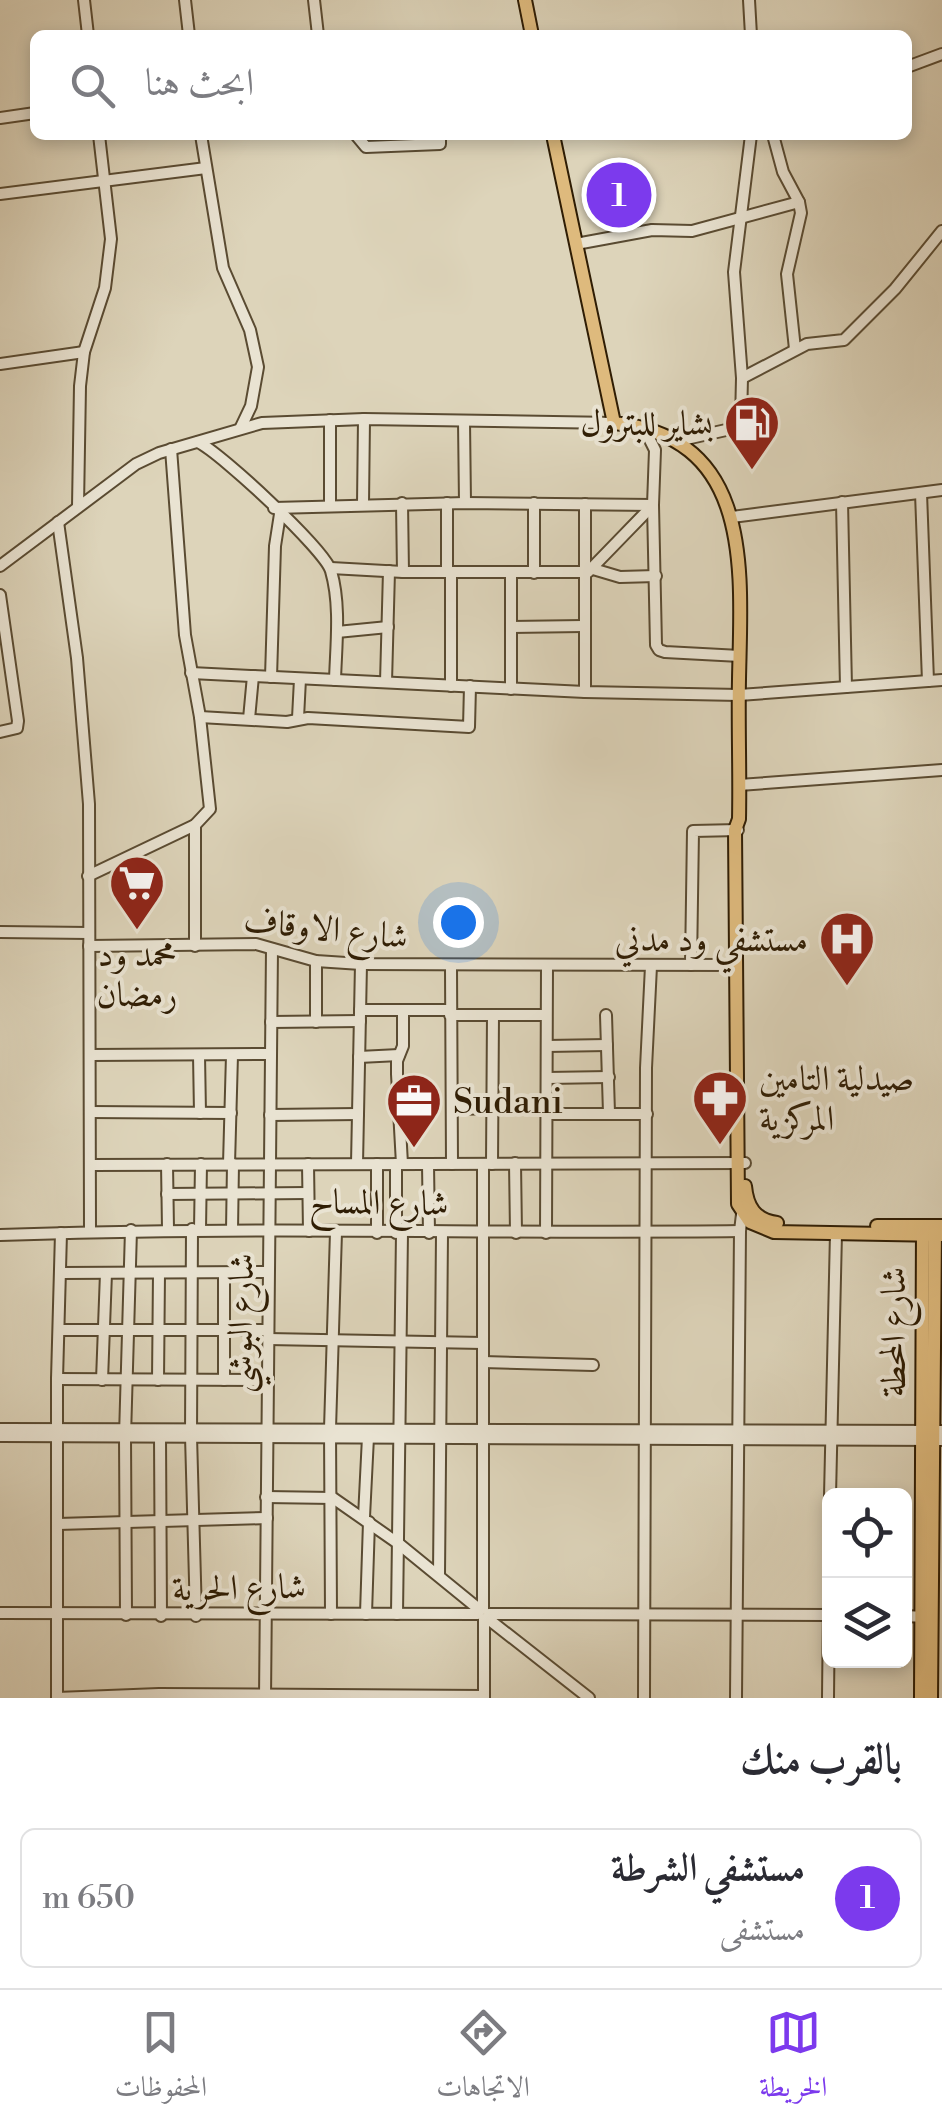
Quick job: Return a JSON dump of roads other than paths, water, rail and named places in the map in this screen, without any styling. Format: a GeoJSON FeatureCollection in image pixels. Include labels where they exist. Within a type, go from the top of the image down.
{"type":"FeatureCollection","features":[{"type":"Feature","properties":{"kind":"main road"},"geometry":{"type":"LineString","coordinates":[[525,0],[531,30]]}},
{"type":"Feature","properties":{"kind":"main road"},"geometry":{"type":"LineString","coordinates":[[554,140],[614,423],[644,428],[677,441],[714,478],[732,517],[740,582],[740,1019]]}},
{"type":"Feature","properties":{"kind":"main road"},"geometry":{"type":"LineString","coordinates":[[738,826],[741,1163],[746,1211],[766,1230],[933,1230]]}},
{"type":"Feature","properties":{"kind":"main road"},"geometry":{"type":"LineString","coordinates":[[746,1211],[775,1223],[933,1230]]}},
{"type":"Feature","properties":{"kind":"main road","name":"شارع المحطة"},"geometry":{"type":"LineString","coordinates":[[926,1617],[933,1435],[933,1230]]}},
{"type":"Feature","properties":{"kind":"main road"},"geometry":{"type":"LineString","coordinates":[[920,1698],[926,1617]]}},
{"type":"Feature","properties":{"kind":"main road"},"geometry":{"type":"LineString","coordinates":[[926,1617],[931,1698]]}},
{"type":"Feature","properties":{"kind":"street"},"geometry":{"type":"LineString","coordinates":[[84,0],[87,30]]}},
{"type":"Feature","properties":{"kind":"street"},"geometry":{"type":"LineString","coordinates":[[185,0],[188,30]]}},
{"type":"Feature","properties":{"kind":"street"},"geometry":{"type":"LineString","coordinates":[[314,0],[317,30]]}},
{"type":"Feature","properties":{"kind":"street"},"geometry":{"type":"LineString","coordinates":[[749,0],[751,30]]}},
{"type":"Feature","properties":{"kind":"street"},"geometry":{"type":"LineString","coordinates":[[912,65],[942,54]]}},
{"type":"Feature","properties":{"kind":"street"},"geometry":{"type":"LineString","coordinates":[[0,118],[30,114]]}},
{"type":"Feature","properties":{"kind":"street"},"geometry":{"type":"LineString","coordinates":[[78,506],[84,352],[104,288],[111,238],[101,140]]}},
{"type":"Feature","properties":{"kind":"street"},"geometry":{"type":"LineString","coordinates":[[203,140],[223,268],[250,330],[258,367],[241,427]]}},
{"type":"Feature","properties":{"kind":"street"},"geometry":{"type":"LineString","coordinates":[[360,140],[364,146],[393,141],[440,144],[440,140]]}},
{"type":"Feature","properties":{"kind":"street"},"geometry":{"type":"LineString","coordinates":[[677,441],[739,426],[742,378],[734,272],[750,140]]}},
{"type":"Feature","properties":{"kind":"street"},"geometry":{"type":"LineString","coordinates":[[775,140],[783,172],[799,202],[800,224],[788,274],[795,349]]}},
{"type":"Feature","properties":{"kind":"street"},"geometry":{"type":"LineString","coordinates":[[0,194],[206,168]]}},
{"type":"Feature","properties":{"kind":"street"},"geometry":{"type":"LineString","coordinates":[[576,244],[652,230],[692,231],[799,202]]}},
{"type":"Feature","properties":{"kind":"street"},"geometry":{"type":"LineString","coordinates":[[742,378],[813,342],[844,340],[865,323],[942,232]]}},
{"type":"Feature","properties":{"kind":"street"},"geometry":{"type":"LineString","coordinates":[[0,364],[84,352]]}},
{"type":"Feature","properties":{"kind":"street"},"geometry":{"type":"LineString","coordinates":[[330,420],[330,504]]}},
{"type":"Feature","properties":{"kind":"street"},"geometry":{"type":"LineString","coordinates":[[0,566],[136,464],[241,427],[330,420],[614,423]]}},
{"type":"Feature","properties":{"kind":"street"},"geometry":{"type":"LineString","coordinates":[[363,504],[364,420]]}},
{"type":"Feature","properties":{"kind":"street"},"geometry":{"type":"LineString","coordinates":[[464,421],[465,503]]}},
{"type":"Feature","properties":{"kind":"street"},"geometry":{"type":"LineString","coordinates":[[644,428],[656,450],[653,505],[658,650],[740,656]]}},
{"type":"Feature","properties":{"kind":"street"},"geometry":{"type":"LineString","coordinates":[[198,442],[214,451],[277,511],[330,568],[337,632],[334,680]]}},
{"type":"Feature","properties":{"kind":"street"},"geometry":{"type":"LineString","coordinates":[[88,876],[195,825],[210,809],[181,594],[171,450]]}},
{"type":"Feature","properties":{"kind":"street"},"geometry":{"type":"LineString","coordinates":[[732,517],[942,490]]}},
{"type":"Feature","properties":{"kind":"street"},"geometry":{"type":"LineString","coordinates":[[921,493],[928,681]]}},
{"type":"Feature","properties":{"kind":"street"},"geometry":{"type":"LineString","coordinates":[[842,502],[846,687]]}},
{"type":"Feature","properties":{"kind":"street"},"geometry":{"type":"LineString","coordinates":[[448,503],[451,686]]}},
{"type":"Feature","properties":{"kind":"street"},"geometry":{"type":"LineString","coordinates":[[534,503],[534,572]]}},
{"type":"Feature","properties":{"kind":"street"},"geometry":{"type":"LineString","coordinates":[[277,511],[330,504],[653,505]]}},
{"type":"Feature","properties":{"kind":"street"},"geometry":{"type":"LineString","coordinates":[[402,504],[403,572]]}},
{"type":"Feature","properties":{"kind":"street"},"geometry":{"type":"LineString","coordinates":[[584,504],[589,571],[583,626],[584,692]]}},
{"type":"Feature","properties":{"kind":"street"},"geometry":{"type":"LineString","coordinates":[[589,571],[653,505]]}},
{"type":"Feature","properties":{"kind":"street"},"geometry":{"type":"LineString","coordinates":[[271,677],[277,511]]}},
{"type":"Feature","properties":{"kind":"street"},"geometry":{"type":"LineString","coordinates":[[58,522],[86,740],[90,1230]]}},
{"type":"Feature","properties":{"kind":"street"},"geometry":{"type":"LineString","coordinates":[[330,568],[403,572],[589,571],[656,576]]}},
{"type":"Feature","properties":{"kind":"street"},"geometry":{"type":"LineString","coordinates":[[386,682],[389,571]]}},
{"type":"Feature","properties":{"kind":"street"},"geometry":{"type":"LineString","coordinates":[[511,572],[512,688]]}},
{"type":"Feature","properties":{"kind":"street"},"geometry":{"type":"LineString","coordinates":[[0,595],[18,721],[17,728],[0,732]]}},
{"type":"Feature","properties":{"kind":"street"},"geometry":{"type":"LineString","coordinates":[[511,627],[583,626]]}},
{"type":"Feature","properties":{"kind":"street"},"geometry":{"type":"LineString","coordinates":[[337,632],[388,627]]}},
{"type":"Feature","properties":{"kind":"street"},"geometry":{"type":"LineString","coordinates":[[191,672],[584,692],[739,695],[942,680]]}},
{"type":"Feature","properties":{"kind":"street"},"geometry":{"type":"LineString","coordinates":[[249,719],[253,676]]}},
{"type":"Feature","properties":{"kind":"street"},"geometry":{"type":"LineString","coordinates":[[298,718],[300,678]]}},
{"type":"Feature","properties":{"kind":"street"},"geometry":{"type":"LineString","coordinates":[[200,717],[469,727],[470,686]]}},
{"type":"Feature","properties":{"kind":"street"},"geometry":{"type":"LineString","coordinates":[[739,785],[942,770]]}},
{"type":"Feature","properties":{"kind":"street"},"geometry":{"type":"LineString","coordinates":[[195,825],[195,946]]}},
{"type":"Feature","properties":{"kind":"street"},"geometry":{"type":"LineString","coordinates":[[690,966],[693,832],[738,826]]}},
{"type":"Feature","properties":{"kind":"street"},"geometry":{"type":"LineString","coordinates":[[0,932],[89,933]]}},
{"type":"Feature","properties":{"kind":"street","name":"شارع الاوقاف"},"geometry":{"type":"LineString","coordinates":[[89,946],[256,944],[316,961],[451,967],[737,966]]}},
{"type":"Feature","properties":{"kind":"street","name":"شارع البوشي"},"geometry":{"type":"LineString","coordinates":[[265,1697],[272,948]]}},
{"type":"Feature","properties":{"kind":"street"},"geometry":{"type":"LineString","coordinates":[[316,961],[316,1022]]}},
{"type":"Feature","properties":{"kind":"street"},"geometry":{"type":"LineString","coordinates":[[357,1164],[361,964]]}},
{"type":"Feature","properties":{"kind":"street"},"geometry":{"type":"LineString","coordinates":[[644,1698],[647,1011],[652,966]]}},
{"type":"Feature","properties":{"kind":"street"},"geometry":{"type":"LineString","coordinates":[[451,967],[452,1164]]}},
{"type":"Feature","properties":{"kind":"street"},"geometry":{"type":"LineString","coordinates":[[546,1232],[547,967]]}},
{"type":"Feature","properties":{"kind":"street"},"geometry":{"type":"LineString","coordinates":[[272,1022],[316,1022],[403,1010],[546,1015]]}},
{"type":"Feature","properties":{"kind":"street"},"geometry":{"type":"LineString","coordinates":[[396,1614],[400,1340],[396,1074],[403,1046],[403,1010]]}},
{"type":"Feature","properties":{"kind":"street"},"geometry":{"type":"LineString","coordinates":[[606,1014],[608,1113]]}},
{"type":"Feature","properties":{"kind":"street"},"geometry":{"type":"LineString","coordinates":[[62,1232],[57,1379],[57,1698],[484,1697],[483,1233],[493,1108],[493,1015]]}},
{"type":"Feature","properties":{"kind":"street"},"geometry":{"type":"LineString","coordinates":[[547,1046],[607,1045]]}},
{"type":"Feature","properties":{"kind":"street"},"geometry":{"type":"LineString","coordinates":[[199,1054],[200,1113]]}},
{"type":"Feature","properties":{"kind":"street"},"geometry":{"type":"LineString","coordinates":[[232,1054],[232,1230]]}},
{"type":"Feature","properties":{"kind":"street"},"geometry":{"type":"LineString","coordinates":[[90,1055],[271,1054]]}},
{"type":"Feature","properties":{"kind":"street"},"geometry":{"type":"LineString","coordinates":[[360,1056],[399,1055]]}},
{"type":"Feature","properties":{"kind":"street"},"geometry":{"type":"LineString","coordinates":[[548,1078],[609,1077]]}},
{"type":"Feature","properties":{"kind":"street"},"geometry":{"type":"LineString","coordinates":[[452,1109],[646,1114]]}},
{"type":"Feature","properties":{"kind":"street"},"geometry":{"type":"LineString","coordinates":[[90,1112],[231,1113]]}},
{"type":"Feature","properties":{"kind":"street"},"geometry":{"type":"LineString","coordinates":[[270,1115],[358,1114]]}},
{"type":"Feature","properties":{"kind":"street"},"geometry":{"type":"LineString","coordinates":[[515,1163],[516,1233]]}},
{"type":"Feature","properties":{"kind":"street"},"geometry":{"type":"LineString","coordinates":[[90,1165],[741,1163]]}},
{"type":"Feature","properties":{"kind":"street"},"geometry":{"type":"LineString","coordinates":[[167,1164],[168,1230]]}},
{"type":"Feature","properties":{"kind":"street"},"geometry":{"type":"LineString","coordinates":[[196,1616],[192,1273],[201,1164]]}},
{"type":"Feature","properties":{"kind":"street"},"geometry":{"type":"LineString","coordinates":[[308,1164],[309,1231]]}},
{"type":"Feature","properties":{"kind":"street"},"geometry":{"type":"LineString","coordinates":[[376,1232],[378,1164]]}},
{"type":"Feature","properties":{"kind":"street"},"geometry":{"type":"LineString","coordinates":[[428,1164],[429,1234]]}},
{"type":"Feature","properties":{"kind":"street"},"geometry":{"type":"LineString","coordinates":[[167,1194],[308,1194]]}},
{"type":"Feature","properties":{"kind":"street"},"geometry":{"type":"LineString","coordinates":[[736,1698],[740,1231],[746,1211]]}},
{"type":"Feature","properties":{"kind":"street","name":"شارع المساح"},"geometry":{"type":"LineString","coordinates":[[0,1235],[196,1229],[429,1234],[740,1231]]}},
{"type":"Feature","properties":{"kind":"street"},"geometry":{"type":"LineString","coordinates":[[126,1615],[125,1432],[131,1230]]}},
{"type":"Feature","properties":{"kind":"street"},"geometry":{"type":"LineString","coordinates":[[331,1614],[330,1433],[336,1232]]}},
{"type":"Feature","properties":{"kind":"street"},"geometry":{"type":"LineString","coordinates":[[830,1488],[836,1233]]}},
{"type":"Feature","properties":{"kind":"street"},"geometry":{"type":"LineString","coordinates":[[439,1575],[442,1234]]}},
{"type":"Feature","properties":{"kind":"street"},"geometry":{"type":"LineString","coordinates":[[60,1273],[268,1272]]}},
{"type":"Feature","properties":{"kind":"street"},"geometry":{"type":"LineString","coordinates":[[102,1380],[106,1273]]}},
{"type":"Feature","properties":{"kind":"street"},"geometry":{"type":"LineString","coordinates":[[158,1380],[160,1273]]}},
{"type":"Feature","properties":{"kind":"street"},"geometry":{"type":"LineString","coordinates":[[224,1273],[224,1380]]}},
{"type":"Feature","properties":{"kind":"street"},"geometry":{"type":"LineString","coordinates":[[59,1330],[224,1330],[333,1340],[483,1343]]}},
{"type":"Feature","properties":{"kind":"street"},"geometry":{"type":"LineString","coordinates":[[483,1362],[593,1365]]}},
{"type":"Feature","properties":{"kind":"street"},"geometry":{"type":"LineString","coordinates":[[57,1379],[266,1380]]}},
{"type":"Feature","properties":{"kind":"street"},"geometry":{"type":"LineString","coordinates":[[0,1429],[933,1435]]}},
{"type":"Feature","properties":{"kind":"street"},"geometry":{"type":"LineString","coordinates":[[0,1436],[58,1432]]}},
{"type":"Feature","properties":{"kind":"street"},"geometry":{"type":"LineString","coordinates":[[125,1432],[160,1436],[191,1432]]}},
{"type":"Feature","properties":{"kind":"street"},"geometry":{"type":"LineString","coordinates":[[330,1433],[368,1437],[398,1433]]}},
{"type":"Feature","properties":{"kind":"street"},"geometry":{"type":"LineString","coordinates":[[160,1436],[160,1616]]}},
{"type":"Feature","properties":{"kind":"street"},"geometry":{"type":"LineString","coordinates":[[366,1614],[368,1437]]}},
{"type":"Feature","properties":{"kind":"street"},"geometry":{"type":"LineString","coordinates":[[266,1497],[333,1498],[439,1575],[589,1698]]}},
{"type":"Feature","properties":{"kind":"street"},"geometry":{"type":"LineString","coordinates":[[58,1524],[267,1518]]}},
{"type":"Feature","properties":{"kind":"street","name":"شارع الحرية"},"geometry":{"type":"LineString","coordinates":[[0,1613],[736,1616]]}},
{"type":"Feature","properties":{"kind":"street"},"geometry":{"type":"LineString","coordinates":[[736,1616],[822,1615]]}},
{"type":"Feature","properties":{"kind":"street"},"geometry":{"type":"LineString","coordinates":[[912,1616],[926,1617]]}},
{"type":"Feature","properties":{"kind":"street"},"geometry":{"type":"LineString","coordinates":[[828,1668],[828,1698]]}},
{"type":"Feature","properties":{"kind":"place","name":"مستشفي الشرطة"},"geometry":{"type":"Point","coordinates":[619,195]}},
{"type":"Feature","properties":{"kind":"place","name":"بشاير للبترول"},"geometry":{"type":"Point","coordinates":[752,472]}},
{"type":"Feature","properties":{"kind":"place","name":"محمد ود رمضان"},"geometry":{"type":"Point","coordinates":[137,932]}},
{"type":"Feature","properties":{"kind":"place","name":"مستشفي ود مدني"},"geometry":{"type":"Point","coordinates":[847,988]}},
{"type":"Feature","properties":{"kind":"place","name":"صيدلية التامين المركزية"},"geometry":{"type":"Point","coordinates":[720,1147]}},
{"type":"Feature","properties":{"kind":"place","name":"Sudani"},"geometry":{"type":"Point","coordinates":[414,1150]}}]}
